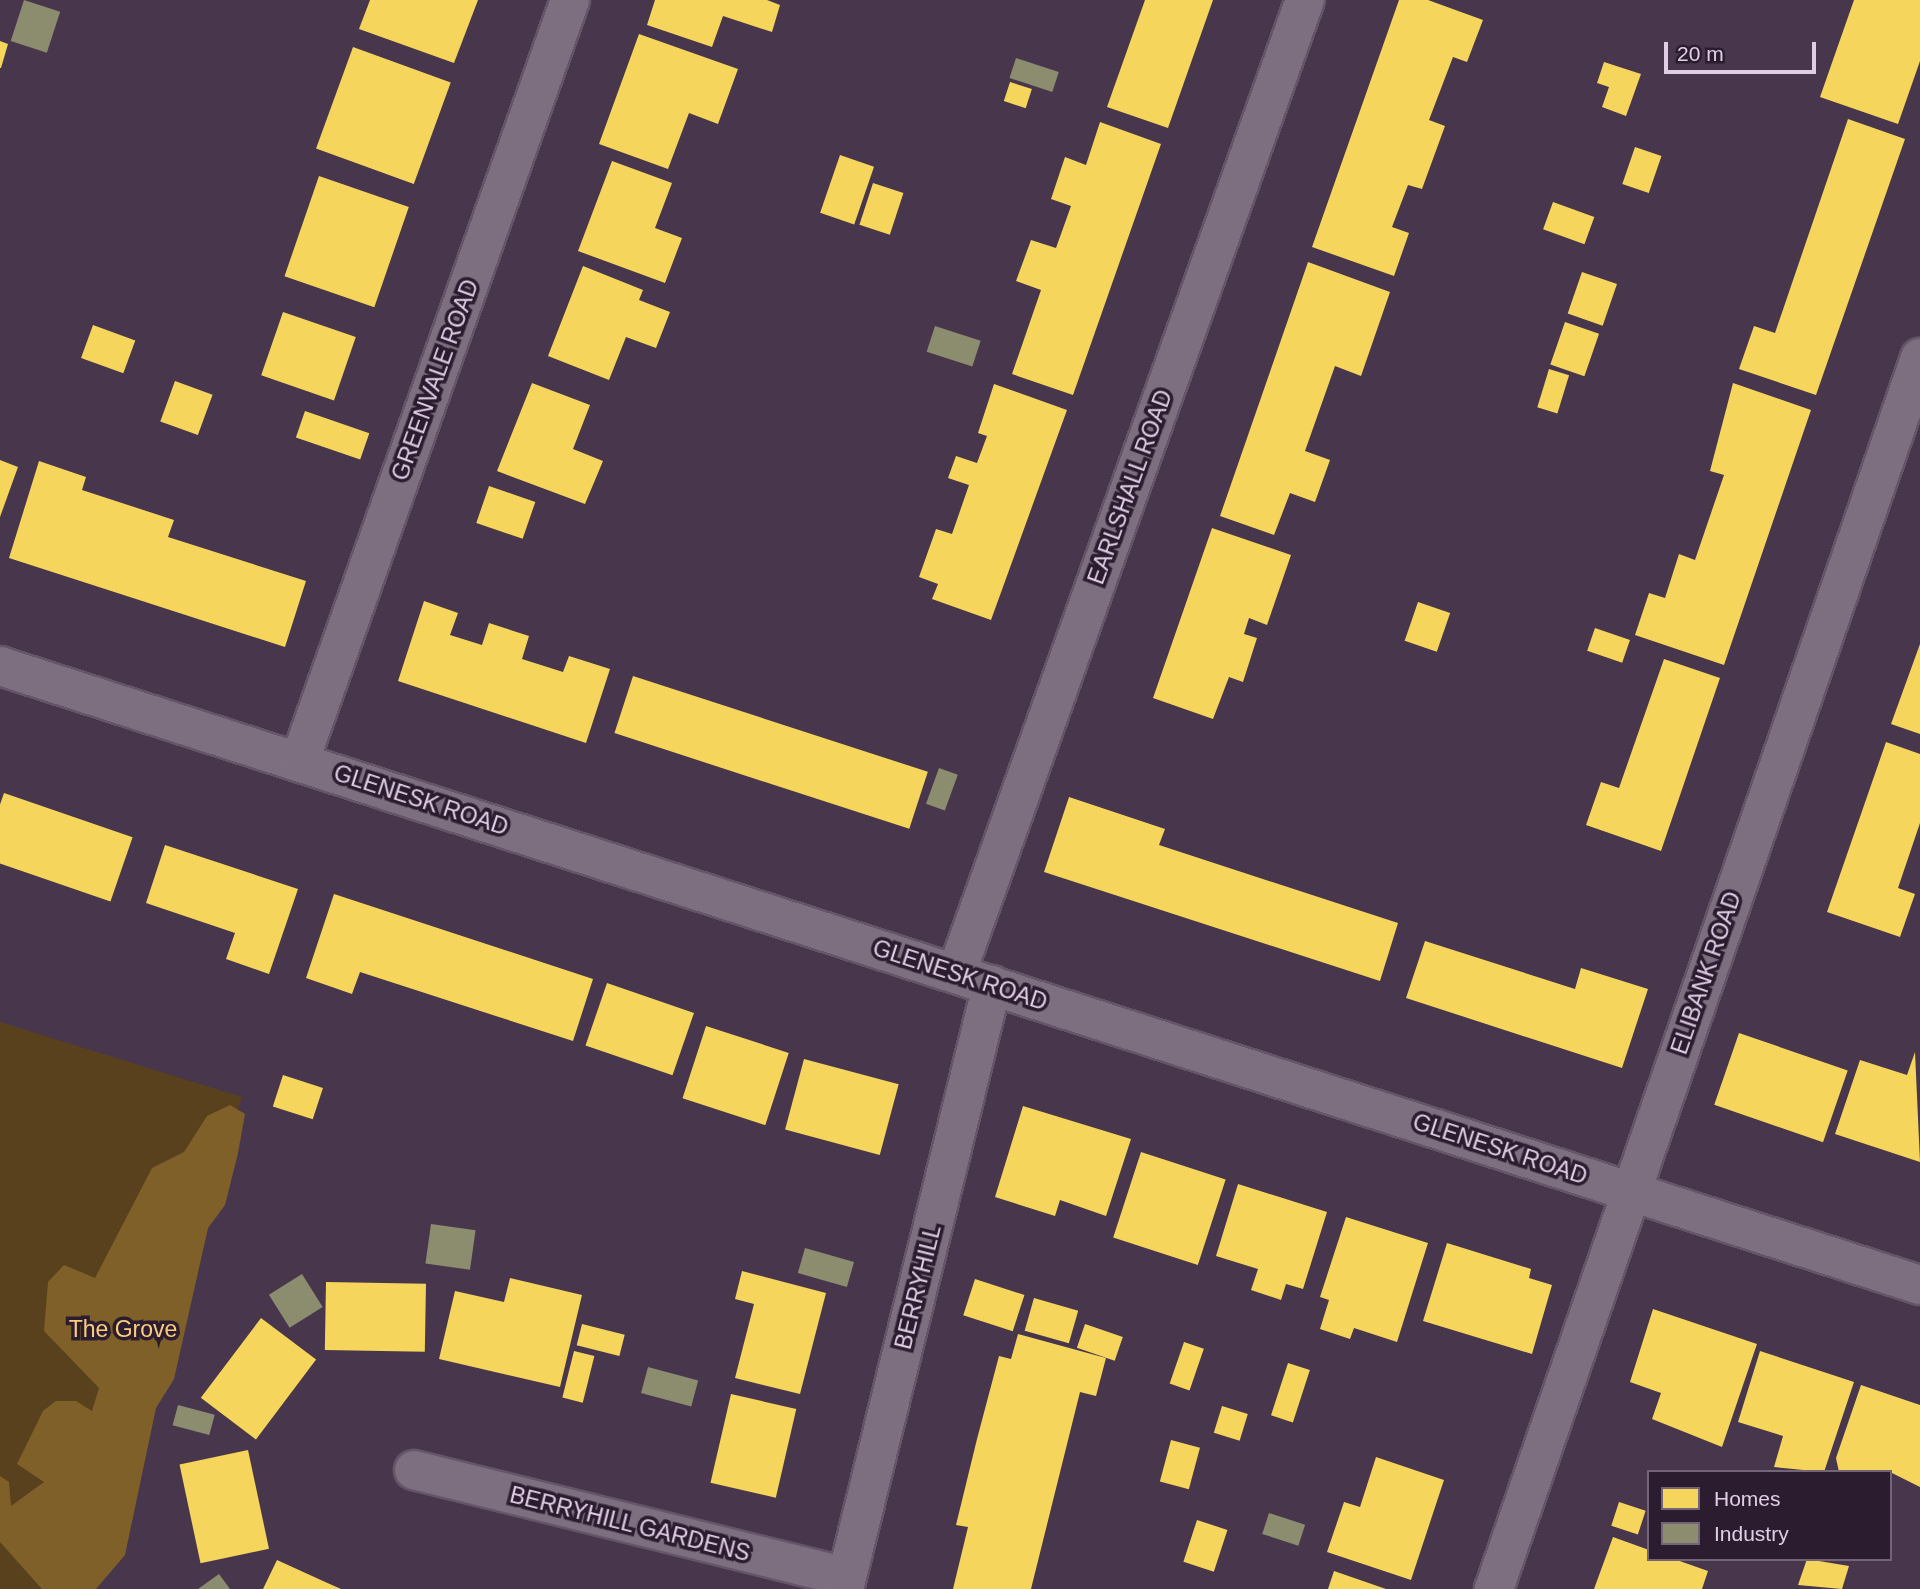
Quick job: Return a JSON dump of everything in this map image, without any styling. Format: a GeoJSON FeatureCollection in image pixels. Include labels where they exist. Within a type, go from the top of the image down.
{"type":"FeatureCollection","features":[{"type":"Feature","properties":{"kind":"street","name":"GREENVALE ROAD"},"geometry":{"type":"LineString","coordinates":[[300,760],[570,0]]}},
{"type":"Feature","properties":{"kind":"street","name":"EARLSHALL ROAD"},"geometry":{"type":"LineString","coordinates":[[956,974],[1305,0]]}},
{"type":"Feature","properties":{"kind":"street","name":"ELIBANK ROAD"},"geometry":{"type":"LineString","coordinates":[[1494,1589],[1920,358]]}},
{"type":"Feature","properties":{"kind":"street","name":"GLENESK ROAD"},"geometry":{"type":"LineString","coordinates":[[0,666],[300,760],[1920,1286]]}},
{"type":"Feature","properties":{"kind":"street","name":"BERRYHILL"},"geometry":{"type":"LineString","coordinates":[[845,1583],[992,985]]}},
{"type":"Feature","properties":{"kind":"street","name":"BERRYHILL GARDENS"},"geometry":{"type":"LineString","coordinates":[[414,1470],[845,1583]]}},
{"type":"Feature","properties":{"kind":"green space"},"geometry":{"type":"Polygon","coordinates":[[[0,1022],[242,1097],[80,1589],[0,1589],[0,1022]]]}},
{"type":"Feature","properties":{"kind":"green space","name":"The Grove"},"geometry":{"type":"Polygon","coordinates":[[[230,1105],[245,1114],[238,1153],[225,1205],[208,1228],[174,1379],[156,1408],[125,1555],[96,1589],[42,1589],[0,1542],[0,1476],[9,1482],[11,1506],[44,1482],[17,1464],[43,1411],[56,1401],[76,1401],[92,1411],[99,1388],[44,1331],[48,1282],[64,1265],[95,1278],[152,1168],[184,1152],[207,1116],[230,1105]]]}},
{"type":"Feature","properties":{"kind":"building: Homes"},"geometry":{"type":"Polygon","coordinates":[[[370,0],[478,0],[454,63],[359,29],[370,0]]]}},
{"type":"Feature","properties":{"kind":"building: Homes"},"geometry":{"type":"Polygon","coordinates":[[[655,0],[767,0],[780,5],[772,32],[723,16],[712,47],[647,25],[655,0]]]}},
{"type":"Feature","properties":{"kind":"building: Homes"},"geometry":{"type":"Polygon","coordinates":[[[1145,0],[1213,0],[1168,128],[1107,107],[1145,0]]]}},
{"type":"Feature","properties":{"kind":"building: Homes"},"geometry":{"type":"Polygon","coordinates":[[[1399,0],[1428,0],[1483,20],[1467,62],[1453,57],[1429,120],[1445,126],[1422,189],[1408,185],[1392,227],[1409,233],[1394,276],[1312,247],[1399,0]]]}},
{"type":"Feature","properties":{"kind":"building: Homes"},"geometry":{"type":"Polygon","coordinates":[[[1854,0],[1920,0],[1920,61],[1898,124],[1820,97],[1854,0]]]}},
{"type":"Feature","properties":{"kind":"building: Homes"},"geometry":{"type":"Polygon","coordinates":[[[639,34],[738,69],[718,124],[689,113],[668,169],[599,144],[639,34]]]}},
{"type":"Feature","properties":{"kind":"building: Homes"},"geometry":{"type":"Polygon","coordinates":[[[0,41],[8,44],[1,68],[0,68],[0,41]]]}},
{"type":"Feature","properties":{"kind":"building: Homes"},"geometry":{"type":"Polygon","coordinates":[[[353,47],[451,83],[414,184],[316,148],[353,47]]]}},
{"type":"Feature","properties":{"kind":"building: Homes"},"geometry":{"type":"Polygon","coordinates":[[[1604,62],[1641,74],[1626,116],[1602,107],[1609,87],[1597,83],[1604,62]]]}},
{"type":"Feature","properties":{"kind":"building: Homes"},"geometry":{"type":"Polygon","coordinates":[[[1010,82],[1032,89],[1026,108],[1004,101],[1010,82]]]}},
{"type":"Feature","properties":{"kind":"building: Homes"},"geometry":{"type":"Polygon","coordinates":[[[1848,119],[1905,139],[1816,395],[1739,369],[1754,326],[1775,333],[1848,119]]]}},
{"type":"Feature","properties":{"kind":"building: Homes"},"geometry":{"type":"Polygon","coordinates":[[[1100,122],[1161,144],[1073,395],[1012,374],[1041,290],[1016,281],[1031,240],[1056,248],[1071,206],[1051,199],[1065,157],[1086,165],[1100,122]]]}},
{"type":"Feature","properties":{"kind":"building: Homes"},"geometry":{"type":"Polygon","coordinates":[[[1635,147],[1661,156],[1649,193],[1622,184],[1635,147]]]}},
{"type":"Feature","properties":{"kind":"building: Homes"},"geometry":{"type":"Polygon","coordinates":[[[840,155],[874,167],[854,224],[820,213],[840,155]]]}},
{"type":"Feature","properties":{"kind":"building: Homes"},"geometry":{"type":"Polygon","coordinates":[[[612,161],[672,183],[655,228],[682,238],[665,283],[578,251],[612,161]]]}},
{"type":"Feature","properties":{"kind":"building: Homes"},"geometry":{"type":"Polygon","coordinates":[[[319,176],[409,207],[374,307],[284,276],[319,176]]]}},
{"type":"Feature","properties":{"kind":"building: Homes"},"geometry":{"type":"Polygon","coordinates":[[[873,183],[903,193],[890,235],[859,225],[873,183]]]}},
{"type":"Feature","properties":{"kind":"building: Homes"},"geometry":{"type":"Polygon","coordinates":[[[1553,202],[1594,217],[1584,244],[1543,229],[1553,202]]]}},
{"type":"Feature","properties":{"kind":"building: Homes"},"geometry":{"type":"Polygon","coordinates":[[[1308,262],[1390,292],[1361,376],[1335,366],[1305,451],[1330,460],[1315,502],[1290,493],[1274,535],[1220,516],[1308,262]]]}},
{"type":"Feature","properties":{"kind":"building: Homes"},"geometry":{"type":"Polygon","coordinates":[[[583,266],[643,290],[639,300],[670,312],[656,348],[626,337],[609,380],[548,356],[583,266]]]}},
{"type":"Feature","properties":{"kind":"building: Homes"},"geometry":{"type":"Polygon","coordinates":[[[1582,272],[1617,284],[1603,326],[1568,314],[1582,272]]]}},
{"type":"Feature","properties":{"kind":"building: Homes"},"geometry":{"type":"Polygon","coordinates":[[[283,312],[356,337],[334,400],[261,375],[283,312]]]}},
{"type":"Feature","properties":{"kind":"building: Homes"},"geometry":{"type":"Polygon","coordinates":[[[1565,322],[1599,334],[1584,376],[1550,365],[1565,322]]]}},
{"type":"Feature","properties":{"kind":"building: Homes"},"geometry":{"type":"Polygon","coordinates":[[[93,325],[135,340],[123,373],[81,358],[93,325]]]}},
{"type":"Feature","properties":{"kind":"building: Homes"},"geometry":{"type":"Polygon","coordinates":[[[1549,369],[1569,375],[1557,413],[1537,407],[1549,369]]]}},
{"type":"Feature","properties":{"kind":"building: Homes"},"geometry":{"type":"Polygon","coordinates":[[[175,381],[213,395],[198,435],[160,421],[175,381]]]}},
{"type":"Feature","properties":{"kind":"building: Homes"},"geometry":{"type":"Polygon","coordinates":[[[532,383],[590,405],[573,449],[603,461],[585,504],[497,471],[532,383]]]}},
{"type":"Feature","properties":{"kind":"building: Homes"},"geometry":{"type":"Polygon","coordinates":[[[1733,383],[1811,410],[1724,665],[1635,635],[1649,593],[1665,598],[1679,554],[1695,560],[1724,475],[1710,471],[1733,383]]]}},
{"type":"Feature","properties":{"kind":"building: Homes"},"geometry":{"type":"Polygon","coordinates":[[[994,384],[1067,410],[991,620],[932,599],[938,584],[919,577],[936,529],[952,534],[969,485],[948,478],[956,456],[977,463],[987,436],[978,433],[994,384]]]}},
{"type":"Feature","properties":{"kind":"building: Homes"},"geometry":{"type":"Polygon","coordinates":[[[305,411],[369,433],[360,460],[296,437],[305,411]]]}},
{"type":"Feature","properties":{"kind":"building: Homes"},"geometry":{"type":"Polygon","coordinates":[[[0,460],[18,467],[0,517],[0,460]]]}},
{"type":"Feature","properties":{"kind":"building: Homes"},"geometry":{"type":"Polygon","coordinates":[[[39,461],[86,477],[82,490],[174,520],[168,537],[306,581],[285,647],[9,558],[39,461]]]}},
{"type":"Feature","properties":{"kind":"building: Homes"},"geometry":{"type":"Polygon","coordinates":[[[489,486],[535,502],[523,539],[476,523],[489,486]]]}},
{"type":"Feature","properties":{"kind":"building: Homes"},"geometry":{"type":"Polygon","coordinates":[[[1212,528],[1291,555],[1267,625],[1249,618],[1244,634],[1257,638],[1243,682],[1229,677],[1213,719],[1153,698],[1212,528]]]}},
{"type":"Feature","properties":{"kind":"building: Homes"},"geometry":{"type":"Polygon","coordinates":[[[424,601],[458,613],[450,635],[482,645],[489,623],[529,636],[522,659],[563,672],[569,656],[610,669],[586,743],[398,681],[424,601]]]}},
{"type":"Feature","properties":{"kind":"building: Homes"},"geometry":{"type":"Polygon","coordinates":[[[1418,602],[1450,613],[1437,652],[1405,641],[1418,602]]]}},
{"type":"Feature","properties":{"kind":"building: Homes"},"geometry":{"type":"Polygon","coordinates":[[[1595,628],[1630,640],[1622,663],[1587,651],[1595,628]]]}},
{"type":"Feature","properties":{"kind":"building: Homes"},"geometry":{"type":"Polygon","coordinates":[[[1920,644],[1920,734],[1891,724],[1920,644]]]}},
{"type":"Feature","properties":{"kind":"building: Homes"},"geometry":{"type":"Polygon","coordinates":[[[1664,659],[1720,678],[1661,851],[1586,825],[1601,782],[1619,788],[1664,659]]]}},
{"type":"Feature","properties":{"kind":"building: Homes"},"geometry":{"type":"Polygon","coordinates":[[[633,676],[928,772],[909,829],[614,733],[633,676]]]}},
{"type":"Feature","properties":{"kind":"building: Homes"},"geometry":{"type":"Polygon","coordinates":[[[1886,742],[1920,754],[1920,823],[1898,888],[1915,894],[1900,937],[1827,912],[1886,742]]]}},
{"type":"Feature","properties":{"kind":"building: Homes"},"geometry":{"type":"Polygon","coordinates":[[[4,793],[133,837],[110,902],[0,864],[0,805],[4,793]]]}},
{"type":"Feature","properties":{"kind":"building: Homes"},"geometry":{"type":"Polygon","coordinates":[[[1069,797],[1165,829],[1159,845],[1398,923],[1380,981],[1044,872],[1069,797]]]}},
{"type":"Feature","properties":{"kind":"building: Homes"},"geometry":{"type":"Polygon","coordinates":[[[165,845],[298,889],[269,974],[226,959],[235,933],[146,903],[165,845]]]}},
{"type":"Feature","properties":{"kind":"building: Homes"},"geometry":{"type":"Polygon","coordinates":[[[334,894],[593,979],[573,1041],[360,972],[352,994],[306,978],[334,894]]]}},
{"type":"Feature","properties":{"kind":"building: Homes"},"geometry":{"type":"Polygon","coordinates":[[[1425,941],[1575,989],[1581,968],[1648,989],[1622,1068],[1406,998],[1425,941]]]}},
{"type":"Feature","properties":{"kind":"building: Homes"},"geometry":{"type":"Polygon","coordinates":[[[607,983],[694,1013],[673,1075],[586,1045],[607,983]]]}},
{"type":"Feature","properties":{"kind":"building: Homes"},"geometry":{"type":"Polygon","coordinates":[[[706,1026],[789,1053],[765,1125],[683,1098],[706,1026]]]}},
{"type":"Feature","properties":{"kind":"building: Homes"},"geometry":{"type":"Polygon","coordinates":[[[1739,1033],[1848,1070],[1823,1142],[1714,1105],[1739,1033]]]}},
{"type":"Feature","properties":{"kind":"building: Homes"},"geometry":{"type":"Polygon","coordinates":[[[1915,1052],[1920,1162],[1835,1134],[1860,1060],[1907,1075],[1915,1052]]]}},
{"type":"Feature","properties":{"kind":"building: Homes"},"geometry":{"type":"Polygon","coordinates":[[[804,1059],[899,1084],[880,1155],[785,1130],[804,1059]]]}},
{"type":"Feature","properties":{"kind":"building: Homes"},"geometry":{"type":"Polygon","coordinates":[[[283,1075],[323,1088],[313,1119],[273,1106],[283,1075]]]}},
{"type":"Feature","properties":{"kind":"building: Homes"},"geometry":{"type":"Polygon","coordinates":[[[1023,1106],[1131,1139],[1106,1216],[1060,1200],[1055,1216],[995,1197],[1023,1106]]]}},
{"type":"Feature","properties":{"kind":"building: Homes"},"geometry":{"type":"Polygon","coordinates":[[[1141,1152],[1226,1180],[1198,1265],[1113,1238],[1141,1152]]]}},
{"type":"Feature","properties":{"kind":"building: Homes"},"geometry":{"type":"Polygon","coordinates":[[[1238,1184],[1327,1212],[1303,1289],[1286,1284],[1281,1300],[1251,1290],[1258,1269],[1216,1256],[1238,1184]]]}},
{"type":"Feature","properties":{"kind":"building: Homes"},"geometry":{"type":"Polygon","coordinates":[[[1346,1217],[1428,1243],[1397,1342],[1354,1328],[1350,1339],[1320,1329],[1329,1300],[1320,1297],[1346,1217]]]}},
{"type":"Feature","properties":{"kind":"building: Homes"},"geometry":{"type":"Polygon","coordinates":[[[1447,1243],[1531,1269],[1529,1278],[1552,1285],[1532,1354],[1423,1321],[1447,1243]]]}},
{"type":"Feature","properties":{"kind":"building: Homes"},"geometry":{"type":"Polygon","coordinates":[[[742,1271],[826,1293],[800,1394],[735,1378],[754,1304],[735,1299],[742,1271]]]}},
{"type":"Feature","properties":{"kind":"building: Homes"},"geometry":{"type":"Polygon","coordinates":[[[510,1278],[582,1295],[560,1387],[439,1359],[455,1291],[504,1302],[510,1278]]]}},
{"type":"Feature","properties":{"kind":"building: Homes"},"geometry":{"type":"Polygon","coordinates":[[[975,1279],[1024,1295],[1013,1331],[963,1315],[975,1279]]]}},
{"type":"Feature","properties":{"kind":"building: Homes"},"geometry":{"type":"Polygon","coordinates":[[[326,1282],[426,1284],[425,1352],[325,1350],[326,1282]]]}},
{"type":"Feature","properties":{"kind":"building: Homes"},"geometry":{"type":"Polygon","coordinates":[[[1034,1298],[1078,1311],[1069,1343],[1025,1331],[1034,1298]]]}},
{"type":"Feature","properties":{"kind":"building: Homes"},"geometry":{"type":"Polygon","coordinates":[[[1653,1309],[1757,1344],[1722,1447],[1652,1419],[1661,1393],[1630,1382],[1653,1309]]]}},
{"type":"Feature","properties":{"kind":"building: Homes"},"geometry":{"type":"Polygon","coordinates":[[[261,1318],[316,1360],[256,1439],[201,1398],[261,1318]]]}},
{"type":"Feature","properties":{"kind":"building: Homes"},"geometry":{"type":"Polygon","coordinates":[[[582,1324],[625,1335],[619,1356],[577,1345],[582,1324]]]}},
{"type":"Feature","properties":{"kind":"building: Homes"},"geometry":{"type":"Polygon","coordinates":[[[1085,1324],[1123,1337],[1115,1361],[1077,1348],[1085,1324]]]}},
{"type":"Feature","properties":{"kind":"building: Homes"},"geometry":{"type":"Polygon","coordinates":[[[1018,1334],[1106,1358],[1096,1396],[1080,1392],[1031,1589],[953,1589],[968,1527],[956,1525],[977,1439],[999,1356],[1011,1359],[1018,1334]]]}},
{"type":"Feature","properties":{"kind":"building: Homes"},"geometry":{"type":"Polygon","coordinates":[[[1184,1342],[1204,1349],[1190,1390],[1170,1384],[1184,1342]]]}},
{"type":"Feature","properties":{"kind":"building: Homes"},"geometry":{"type":"Polygon","coordinates":[[[574,1351],[594,1356],[583,1403],[562,1398],[574,1351]]]}},
{"type":"Feature","properties":{"kind":"building: Homes"},"geometry":{"type":"Polygon","coordinates":[[[1760,1351],[1854,1382],[1825,1470],[1774,1467],[1783,1436],[1738,1422],[1760,1351]]]}},
{"type":"Feature","properties":{"kind":"building: Homes"},"geometry":{"type":"Polygon","coordinates":[[[1288,1363],[1310,1370],[1293,1422],[1271,1415],[1288,1363]]]}},
{"type":"Feature","properties":{"kind":"building: Homes"},"geometry":{"type":"Polygon","coordinates":[[[1861,1385],[1920,1405],[1920,1487],[1892,1473],[1892,1470],[1839,1470],[1836,1458],[1861,1385]]]}},
{"type":"Feature","properties":{"kind":"building: Homes"},"geometry":{"type":"Polygon","coordinates":[[[731,1394],[796,1409],[776,1498],[711,1483],[731,1394]]]}},
{"type":"Feature","properties":{"kind":"building: Homes"},"geometry":{"type":"Polygon","coordinates":[[[1222,1406],[1248,1414],[1240,1441],[1214,1433],[1222,1406]]]}},
{"type":"Feature","properties":{"kind":"building: Homes"},"geometry":{"type":"Polygon","coordinates":[[[1171,1440],[1200,1448],[1189,1489],[1160,1482],[1171,1440]]]}},
{"type":"Feature","properties":{"kind":"building: Homes"},"geometry":{"type":"Polygon","coordinates":[[[248,1450],[269,1549],[201,1563],[180,1465],[248,1450]]]}},
{"type":"Feature","properties":{"kind":"building: Homes"},"geometry":{"type":"Polygon","coordinates":[[[1376,1457],[1444,1480],[1411,1580],[1327,1552],[1344,1502],[1360,1507],[1376,1457]]]}},
{"type":"Feature","properties":{"kind":"building: Homes"},"geometry":{"type":"Polygon","coordinates":[[[1619,1502],[1646,1511],[1638,1534],[1611,1526],[1619,1502]]]}},
{"type":"Feature","properties":{"kind":"building: Homes"},"geometry":{"type":"Polygon","coordinates":[[[1197,1520],[1227,1530],[1214,1572],[1183,1562],[1197,1520]]]}},
{"type":"Feature","properties":{"kind":"building: Homes"},"geometry":{"type":"Polygon","coordinates":[[[1613,1537],[1647,1549],[1647,1561],[1680,1561],[1708,1571],[1702,1589],[1594,1589],[1613,1537]]]}},
{"type":"Feature","properties":{"kind":"building: Homes"},"geometry":{"type":"Polygon","coordinates":[[[277,1560],[323,1581],[341,1589],[263,1589],[277,1560]]]}},
{"type":"Feature","properties":{"kind":"building: Homes"},"geometry":{"type":"Polygon","coordinates":[[[1806,1561],[1849,1566],[1842,1589],[1798,1585],[1806,1561]]]}},
{"type":"Feature","properties":{"kind":"building: Homes"},"geometry":{"type":"Polygon","coordinates":[[[1334,1571],[1386,1589],[1328,1589],[1334,1571]]]}},
{"type":"Feature","properties":{"kind":"building: Industry"},"geometry":{"type":"Polygon","coordinates":[[[24,0],[60,12],[47,53],[11,41],[24,0]]]}},
{"type":"Feature","properties":{"kind":"building: Industry"},"geometry":{"type":"Polygon","coordinates":[[[1016,58],[1059,72],[1052,92],[1010,78],[1016,58]]]}},
{"type":"Feature","properties":{"kind":"building: Industry"},"geometry":{"type":"Polygon","coordinates":[[[935,326],[981,341],[972,367],[927,352],[935,326]]]}},
{"type":"Feature","properties":{"kind":"building: Industry"},"geometry":{"type":"Polygon","coordinates":[[[939,768],[958,775],[945,811],[926,804],[939,768]]]}},
{"type":"Feature","properties":{"kind":"building: Industry"},"geometry":{"type":"Polygon","coordinates":[[[431,1224],[476,1230],[470,1270],[425,1264],[431,1224]]]}},
{"type":"Feature","properties":{"kind":"building: Industry"},"geometry":{"type":"Polygon","coordinates":[[[805,1248],[854,1262],[847,1287],[798,1273],[805,1248]]]}},
{"type":"Feature","properties":{"kind":"building: Industry"},"geometry":{"type":"Polygon","coordinates":[[[302,1274],[323,1307],[290,1328],[269,1295],[302,1274]]]}},
{"type":"Feature","properties":{"kind":"building: Industry"},"geometry":{"type":"Polygon","coordinates":[[[648,1367],[698,1380],[691,1407],[641,1393],[648,1367]]]}},
{"type":"Feature","properties":{"kind":"building: Industry"},"geometry":{"type":"Polygon","coordinates":[[[178,1405],[215,1415],[209,1435],[173,1425],[178,1405]]]}},
{"type":"Feature","properties":{"kind":"building: Industry"},"geometry":{"type":"Polygon","coordinates":[[[1269,1513],[1305,1525],[1298,1546],[1262,1534],[1269,1513]]]}},
{"type":"Feature","properties":{"kind":"building: Industry"},"geometry":{"type":"Polygon","coordinates":[[[219,1574],[230,1589],[198,1589],[219,1574]]]}}]}
